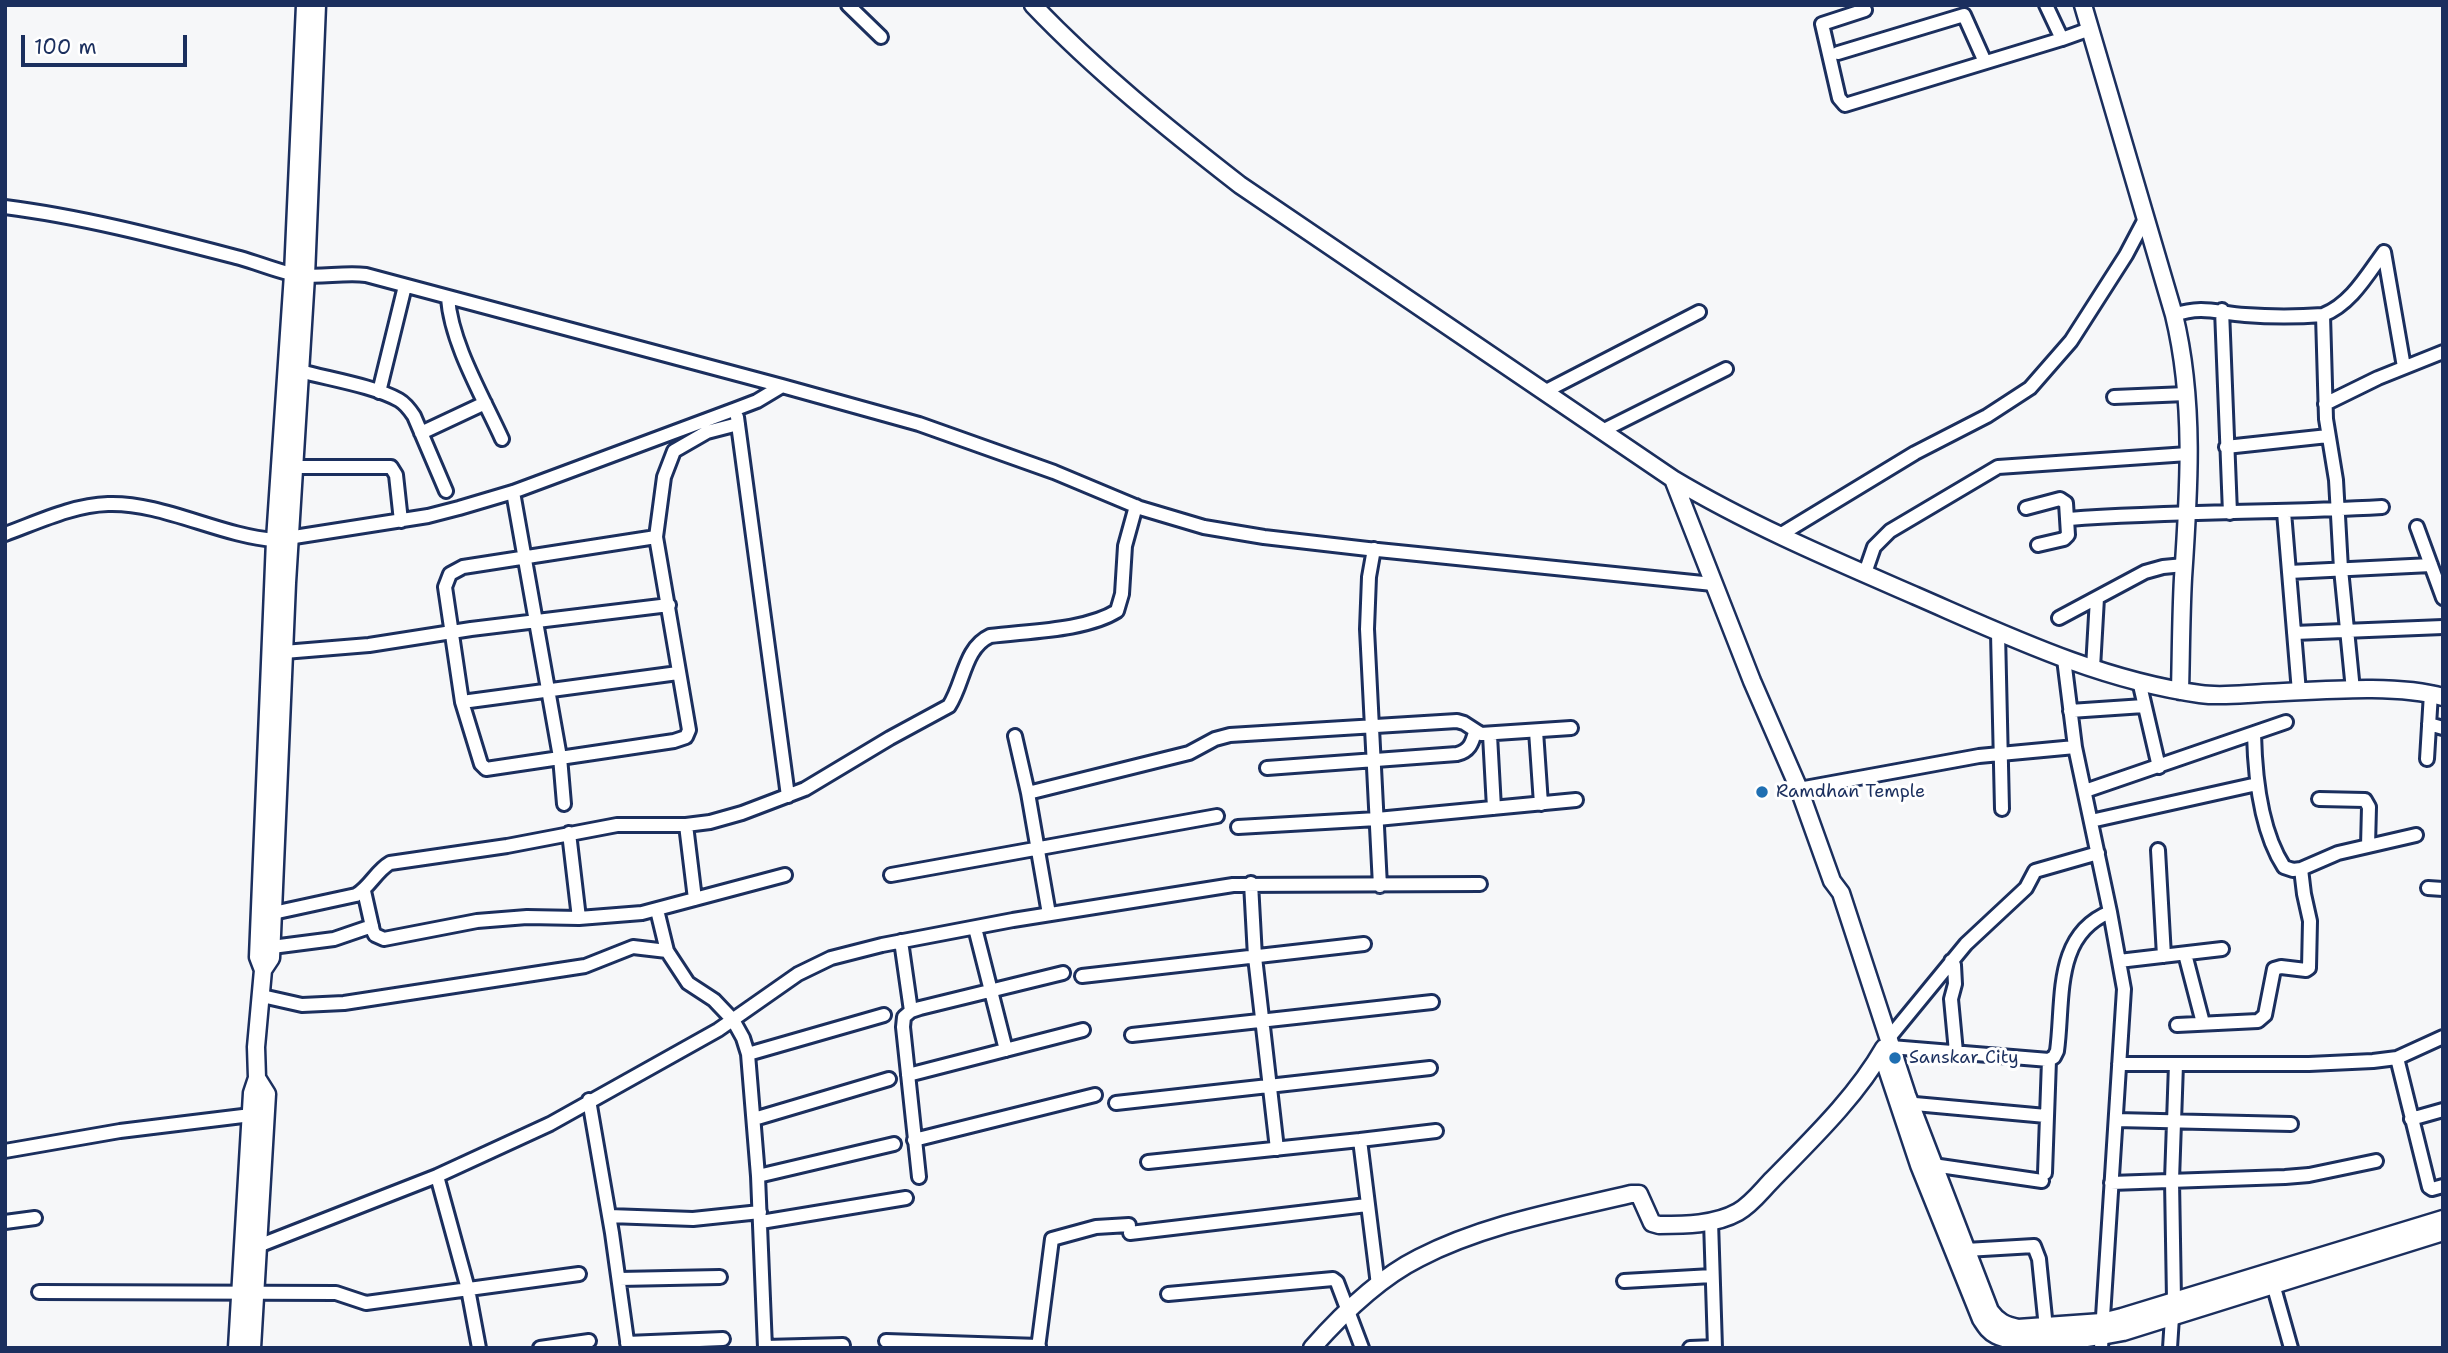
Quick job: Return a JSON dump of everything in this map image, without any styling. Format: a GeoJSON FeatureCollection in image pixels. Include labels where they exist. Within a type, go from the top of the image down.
{"type":"FeatureCollection","features":[{"type":"Feature","properties":{"kind":"street"},"geometry":{"type":"LineString","coordinates":[[263,970],[271,958],[272,947],[284,652],[283,540],[295,467],[300,371],[305,5]]}},
{"type":"Feature","properties":{"kind":"street"},"geometry":{"type":"LineString","coordinates":[[252,1348],[248,1294],[251,1115],[257,1078],[256,1047],[263,970],[258,957],[317,5]]}},
{"type":"Feature","properties":{"kind":"street"},"geometry":{"type":"LineString","coordinates":[[848,5],[881,37]]}},
{"type":"Feature","properties":{"kind":"street"},"geometry":{"type":"LineString","coordinates":[[1033,5],[1122,89],[1240,185],[1672,479],[1715,504],[1998,633],[2064,659],[2139,681],[2180,691],[2223,695],[2353,690],[2437,695],[2429,724],[2427,759]]}},
{"type":"Feature","properties":{"kind":"street"},"geometry":{"type":"LineString","coordinates":[[2046,5],[2062,39]]}},
{"type":"Feature","properties":{"kind":"street"},"geometry":{"type":"LineString","coordinates":[[2083,5],[2174,312],[2183,358],[2188,512],[2180,691]]}},
{"type":"Feature","properties":{"kind":"street"},"geometry":{"type":"LineString","coordinates":[[1865,10],[1822,24],[1839,98],[1845,106],[2090,29]]}},
{"type":"Feature","properties":{"kind":"street"},"geometry":{"type":"LineString","coordinates":[[1838,52],[1961,10],[1985,62]]}},
{"type":"Feature","properties":{"kind":"street"},"geometry":{"type":"LineString","coordinates":[[5,208],[55,214],[300,275],[353,274],[782,386],[919,424],[1054,472],[1136,506],[1204,527],[1374,550],[1713,584]]}},
{"type":"Feature","properties":{"kind":"street"},"geometry":{"type":"LineString","coordinates":[[1780,535],[1915,453],[2031,388],[2071,341],[2126,255],[2145,219]]}},
{"type":"Feature","properties":{"kind":"street"},"geometry":{"type":"LineString","coordinates":[[2174,312],[2195,309],[2222,310],[2242,315],[2323,315],[2344,303],[2384,252],[2404,367]]}},
{"type":"Feature","properties":{"kind":"street"},"geometry":{"type":"LineString","coordinates":[[379,392],[405,286]]}},
{"type":"Feature","properties":{"kind":"street"},"geometry":{"type":"LineString","coordinates":[[448,298],[455,336],[502,439]]}},
{"type":"Feature","properties":{"kind":"street"},"geometry":{"type":"LineString","coordinates":[[2222,310],[2230,513]]}},
{"type":"Feature","properties":{"kind":"street"},"geometry":{"type":"LineString","coordinates":[[1544,392],[1699,312]]}},
{"type":"Feature","properties":{"kind":"street"},"geometry":{"type":"LineString","coordinates":[[2323,315],[2325,404],[2334,468],[2353,690]]}},
{"type":"Feature","properties":{"kind":"street"},"geometry":{"type":"LineString","coordinates":[[2325,404],[2443,352]]}},
{"type":"Feature","properties":{"kind":"street"},"geometry":{"type":"LineString","coordinates":[[1602,431],[1726,369]]}},
{"type":"Feature","properties":{"kind":"street"},"geometry":{"type":"LineString","coordinates":[[300,371],[379,392],[408,407],[446,491]]}},
{"type":"Feature","properties":{"kind":"street"},"geometry":{"type":"LineString","coordinates":[[5,534],[55,516],[108,504],[141,507],[252,538],[283,540],[401,520],[459,508],[513,492],[757,401],[782,386]]}},
{"type":"Feature","properties":{"kind":"street"},"geometry":{"type":"LineString","coordinates":[[2114,397],[2186,394]]}},
{"type":"Feature","properties":{"kind":"street"},"geometry":{"type":"LineString","coordinates":[[421,433],[485,403]]}},
{"type":"Feature","properties":{"kind":"street"},"geometry":{"type":"LineString","coordinates":[[736,409],[788,796]]}},
{"type":"Feature","properties":{"kind":"street"},"geometry":{"type":"LineString","coordinates":[[656,537],[463,567],[450,574],[445,587],[462,702],[481,764],[486,769],[686,737],[689,730],[656,537],[664,477],[674,451],[707,432],[738,424]]}},
{"type":"Feature","properties":{"kind":"street"},"geometry":{"type":"LineString","coordinates":[[2226,447],[2328,436]]}},
{"type":"Feature","properties":{"kind":"street"},"geometry":{"type":"LineString","coordinates":[[1865,573],[1874,547],[1890,531],[1998,467],[2188,453]]}},
{"type":"Feature","properties":{"kind":"street"},"geometry":{"type":"LineString","coordinates":[[295,467],[391,467],[396,475],[401,520]]}},
{"type":"Feature","properties":{"kind":"street"},"geometry":{"type":"LineString","coordinates":[[1672,479],[1752,681],[1799,789],[1835,887],[1841,893],[1904,1103],[1961,1272],[1987,1329],[1995,1335],[2017,1340],[2058,1340],[2101,1335],[2173,1308],[2443,1219]]}},
{"type":"Feature","properties":{"kind":"street"},"geometry":{"type":"LineString","coordinates":[[513,492],[560,757],[564,804]]}},
{"type":"Feature","properties":{"kind":"street"},"geometry":{"type":"LineString","coordinates":[[2026,508],[2064,500],[2069,532],[2066,537],[2038,545]]}},
{"type":"Feature","properties":{"kind":"street"},"geometry":{"type":"LineString","coordinates":[[273,913],[348,899],[364,891],[382,868],[390,863],[493,849],[569,833],[636,824],[685,825],[721,819],[805,789],[949,706],[979,640],[990,636],[1067,626],[1095,620],[1116,611],[1122,594],[1128,533],[1136,506]]}},
{"type":"Feature","properties":{"kind":"street"},"geometry":{"type":"LineString","coordinates":[[2069,519],[2188,512],[2284,512],[2382,507]]}},
{"type":"Feature","properties":{"kind":"street"},"geometry":{"type":"LineString","coordinates":[[2284,512],[2299,692]]}},
{"type":"Feature","properties":{"kind":"street"},"geometry":{"type":"LineString","coordinates":[[2417,527],[2443,598]]}},
{"type":"Feature","properties":{"kind":"street"},"geometry":{"type":"LineString","coordinates":[[1374,550],[1369,577],[1367,629],[1380,886]]}},
{"type":"Feature","properties":{"kind":"street"},"geometry":{"type":"LineString","coordinates":[[2059,618],[2154,569],[2184,565]]}},
{"type":"Feature","properties":{"kind":"street"},"geometry":{"type":"LineString","coordinates":[[2289,572],[2431,565]]}},
{"type":"Feature","properties":{"kind":"street"},"geometry":{"type":"LineString","coordinates":[[2093,668],[2097,598]]}},
{"type":"Feature","properties":{"kind":"street"},"geometry":{"type":"LineString","coordinates":[[284,652],[369,645],[669,605]]}},
{"type":"Feature","properties":{"kind":"street"},"geometry":{"type":"LineString","coordinates":[[2294,633],[2443,627]]}},
{"type":"Feature","properties":{"kind":"street"},"geometry":{"type":"LineString","coordinates":[[1998,633],[2002,809]]}},
{"type":"Feature","properties":{"kind":"street"},"geometry":{"type":"LineString","coordinates":[[2064,659],[2075,747],[2124,989],[2101,1335]]}},
{"type":"Feature","properties":{"kind":"street"},"geometry":{"type":"LineString","coordinates":[[462,702],[678,673]]}},
{"type":"Feature","properties":{"kind":"street"},"geometry":{"type":"LineString","coordinates":[[2139,681],[2159,767]]}},
{"type":"Feature","properties":{"kind":"street"},"geometry":{"type":"LineString","coordinates":[[2070,711],[2144,706]]}},
{"type":"Feature","properties":{"kind":"street"},"geometry":{"type":"LineString","coordinates":[[1028,793],[1189,753],[1215,739],[1230,735],[1457,721],[1475,732],[1489,734],[1572,728]]}},
{"type":"Feature","properties":{"kind":"street"},"geometry":{"type":"LineString","coordinates":[[2085,791],[2287,722]]}},
{"type":"Feature","properties":{"kind":"street"},"geometry":{"type":"LineString","coordinates":[[2429,724],[2443,728]]}},
{"type":"Feature","properties":{"kind":"street"},"geometry":{"type":"LineString","coordinates":[[1536,731],[1541,804]]}},
{"type":"Feature","properties":{"kind":"street"},"geometry":{"type":"LineString","coordinates":[[1267,768],[1464,753],[1470,748],[1475,732]]}},
{"type":"Feature","properties":{"kind":"street"},"geometry":{"type":"LineString","coordinates":[[1489,734],[1494,808]]}},
{"type":"Feature","properties":{"kind":"street"},"geometry":{"type":"LineString","coordinates":[[2254,734],[2257,784],[2267,825],[2284,867],[2301,869],[2339,853],[2416,835]]}},
{"type":"Feature","properties":{"kind":"street"},"geometry":{"type":"LineString","coordinates":[[1015,736],[1028,793],[1049,915]]}},
{"type":"Feature","properties":{"kind":"street"},"geometry":{"type":"LineString","coordinates":[[1799,789],[2001,753],[2075,747]]}},
{"type":"Feature","properties":{"kind":"street"},"geometry":{"type":"LineString","coordinates":[[2091,821],[2257,784]]}},
{"type":"Feature","properties":{"kind":"street"},"geometry":{"type":"LineString","coordinates":[[2319,799],[2365,800],[2369,807],[2368,846]]}},
{"type":"Feature","properties":{"kind":"street"},"geometry":{"type":"LineString","coordinates":[[1238,827],[1377,819],[1576,800]]}},
{"type":"Feature","properties":{"kind":"street"},"geometry":{"type":"LineString","coordinates":[[891,875],[1217,816]]}},
{"type":"Feature","properties":{"kind":"street"},"geometry":{"type":"LineString","coordinates":[[685,825],[695,899]]}},
{"type":"Feature","properties":{"kind":"street"},"geometry":{"type":"LineString","coordinates":[[569,833],[579,918]]}},
{"type":"Feature","properties":{"kind":"street"},"geometry":{"type":"LineString","coordinates":[[2158,850],[2164,956]]}},
{"type":"Feature","properties":{"kind":"street"},"geometry":{"type":"LineString","coordinates":[[1312,1348],[1378,1285],[1418,1258],[1494,1228],[1631,1194],[1639,1194],[1652,1223],[1659,1225],[1687,1225],[1738,1212],[1750,1203],[1838,1108],[1951,961],[2026,887],[2035,871],[2098,853]]}},
{"type":"Feature","properties":{"kind":"street"},"geometry":{"type":"LineString","coordinates":[[2177,1025],[2258,1021],[2265,1015],[2274,969],[2309,968],[2310,920],[2301,869]]}},
{"type":"Feature","properties":{"kind":"street"},"geometry":{"type":"LineString","coordinates":[[364,891],[375,935],[384,939],[477,920],[579,918],[657,910],[785,875]]}},
{"type":"Feature","properties":{"kind":"street"},"geometry":{"type":"LineString","coordinates":[[1251,884],[1255,957],[1277,1149]]}},
{"type":"Feature","properties":{"kind":"street"},"geometry":{"type":"LineString","coordinates":[[258,1246],[437,1176],[550,1124],[733,1020],[813,966],[854,951],[1049,915],[1251,884],[1480,884]]}},
{"type":"Feature","properties":{"kind":"street"},"geometry":{"type":"LineString","coordinates":[[2428,888],[2443,889]]}},
{"type":"Feature","properties":{"kind":"street"},"geometry":{"type":"LineString","coordinates":[[657,910],[667,951],[688,983],[714,1000],[733,1020],[748,1054],[761,1217],[765,1347],[843,1345]]}},
{"type":"Feature","properties":{"kind":"street"},"geometry":{"type":"LineString","coordinates":[[1887,1046],[2049,1060],[2054,1057],[2057,1051],[2069,951],[2081,931],[2110,912]]}},
{"type":"Feature","properties":{"kind":"street"},"geometry":{"type":"LineString","coordinates":[[272,947],[334,939],[372,926]]}},
{"type":"Feature","properties":{"kind":"street"},"geometry":{"type":"LineString","coordinates":[[975,928],[1006,1050]]}},
{"type":"Feature","properties":{"kind":"street"},"geometry":{"type":"LineString","coordinates":[[901,942],[911,1011]]}},
{"type":"Feature","properties":{"kind":"street"},"geometry":{"type":"LineString","coordinates":[[1082,976],[1364,944]]}},
{"type":"Feature","properties":{"kind":"street"},"geometry":{"type":"LineString","coordinates":[[262,996],[302,1005],[344,1003],[585,966],[633,947],[667,951]]}},
{"type":"Feature","properties":{"kind":"street"},"geometry":{"type":"LineString","coordinates":[[2119,961],[2222,949]]}},
{"type":"Feature","properties":{"kind":"street"},"geometry":{"type":"LineString","coordinates":[[2185,954],[2203,1023]]}},
{"type":"Feature","properties":{"kind":"street"},"geometry":{"type":"LineString","coordinates":[[1951,961],[1954,965],[1955,984],[1951,999],[1956,1052]]}},
{"type":"Feature","properties":{"kind":"street"},"geometry":{"type":"LineString","coordinates":[[919,1177],[903,1021],[906,1013],[1063,973]]}},
{"type":"Feature","properties":{"kind":"street"},"geometry":{"type":"LineString","coordinates":[[1132,1035],[1432,1002]]}},
{"type":"Feature","properties":{"kind":"street"},"geometry":{"type":"LineString","coordinates":[[748,1054],[884,1015]]}},
{"type":"Feature","properties":{"kind":"street"},"geometry":{"type":"LineString","coordinates":[[908,1075],[1083,1030]]}},
{"type":"Feature","properties":{"kind":"street"},"geometry":{"type":"LineString","coordinates":[[2119,1064],[2309,1065],[2397,1058],[2443,1037]]}},
{"type":"Feature","properties":{"kind":"street"},"geometry":{"type":"LineString","coordinates":[[2397,1058],[2429,1187],[2432,1189],[2443,1186]]}},
{"type":"Feature","properties":{"kind":"street"},"geometry":{"type":"LineString","coordinates":[[1933,1165],[2043,1177],[2049,1060]]}},
{"type":"Feature","properties":{"kind":"street"},"geometry":{"type":"LineString","coordinates":[[2170,1348],[2173,1308],[2172,1180],[2176,1064]]}},
{"type":"Feature","properties":{"kind":"street"},"geometry":{"type":"LineString","coordinates":[[1116,1103],[1430,1068]]}},
{"type":"Feature","properties":{"kind":"street"},"geometry":{"type":"LineString","coordinates":[[237,1348],[258,1246],[267,1094],[257,1078]]}},
{"type":"Feature","properties":{"kind":"street"},"geometry":{"type":"LineString","coordinates":[[754,1119],[888,1079]]}},
{"type":"Feature","properties":{"kind":"street"},"geometry":{"type":"LineString","coordinates":[[915,1140],[1095,1095]]}},
{"type":"Feature","properties":{"kind":"street"},"geometry":{"type":"LineString","coordinates":[[589,1100],[628,1345],[723,1339]]}},
{"type":"Feature","properties":{"kind":"street"},"geometry":{"type":"LineString","coordinates":[[1904,1103],[2046,1116]]}},
{"type":"Feature","properties":{"kind":"street"},"geometry":{"type":"LineString","coordinates":[[1904,1103],[1933,1165],[1990,1311],[1996,1319],[2004,1325],[2018,1328],[2046,1328],[2101,1335]]}},
{"type":"Feature","properties":{"kind":"street"},"geometry":{"type":"LineString","coordinates":[[2412,1119],[2443,1110]]}},
{"type":"Feature","properties":{"kind":"street"},"geometry":{"type":"LineString","coordinates":[[5,1151],[120,1131],[251,1115]]}},
{"type":"Feature","properties":{"kind":"street"},"geometry":{"type":"LineString","coordinates":[[2116,1119],[2291,1124]]}},
{"type":"Feature","properties":{"kind":"street"},"geometry":{"type":"LineString","coordinates":[[1148,1162],[1436,1131]]}},
{"type":"Feature","properties":{"kind":"street"},"geometry":{"type":"LineString","coordinates":[[1360,1140],[1378,1285]]}},
{"type":"Feature","properties":{"kind":"street"},"geometry":{"type":"LineString","coordinates":[[758,1176],[894,1144]]}},
{"type":"Feature","properties":{"kind":"street"},"geometry":{"type":"LineString","coordinates":[[2111,1182],[2309,1175],[2376,1161]]}},
{"type":"Feature","properties":{"kind":"street"},"geometry":{"type":"LineString","coordinates":[[437,1176],[468,1289],[479,1348]]}},
{"type":"Feature","properties":{"kind":"street"},"geometry":{"type":"LineString","coordinates":[[609,1216],[693,1219],[761,1217],[906,1198]]}},
{"type":"Feature","properties":{"kind":"street"},"geometry":{"type":"LineString","coordinates":[[886,1341],[1038,1347],[1052,1239],[1096,1227],[1130,1229],[1367,1205]]}},
{"type":"Feature","properties":{"kind":"street"},"geometry":{"type":"LineString","coordinates":[[5,1222],[35,1218]]}},
{"type":"Feature","properties":{"kind":"street"},"geometry":{"type":"LineString","coordinates":[[1690,1348],[1715,1347],[1711,1221]]}},
{"type":"Feature","properties":{"kind":"street"},"geometry":{"type":"LineString","coordinates":[[2173,1308],[2273,1284],[2443,1232]]}},
{"type":"Feature","properties":{"kind":"street"},"geometry":{"type":"LineString","coordinates":[[1966,1250],[2034,1246],[2039,1259],[2046,1328]]}},
{"type":"Feature","properties":{"kind":"street"},"geometry":{"type":"LineString","coordinates":[[39,1292],[336,1293],[366,1303],[579,1274]]}},
{"type":"Feature","properties":{"kind":"street"},"geometry":{"type":"LineString","coordinates":[[1624,1281],[1712,1276]]}},
{"type":"Feature","properties":{"kind":"street"},"geometry":{"type":"LineString","coordinates":[[619,1279],[720,1277]]}},
{"type":"Feature","properties":{"kind":"street"},"geometry":{"type":"LineString","coordinates":[[1168,1294],[1333,1279],[1362,1348]]}},
{"type":"Feature","properties":{"kind":"street"},"geometry":{"type":"LineString","coordinates":[[2273,1284],[2291,1348]]}},
{"type":"Feature","properties":{"kind":"street"},"geometry":{"type":"LineString","coordinates":[[540,1348],[589,1341]]}},
{"type":"Feature","properties":{"kind":"place","name":"Ramdhan Temple"},"geometry":{"type":"Point","coordinates":[1762,792]}},
{"type":"Feature","properties":{"kind":"place","name":"Sanskar City"},"geometry":{"type":"Point","coordinates":[1895,1058]}}]}
